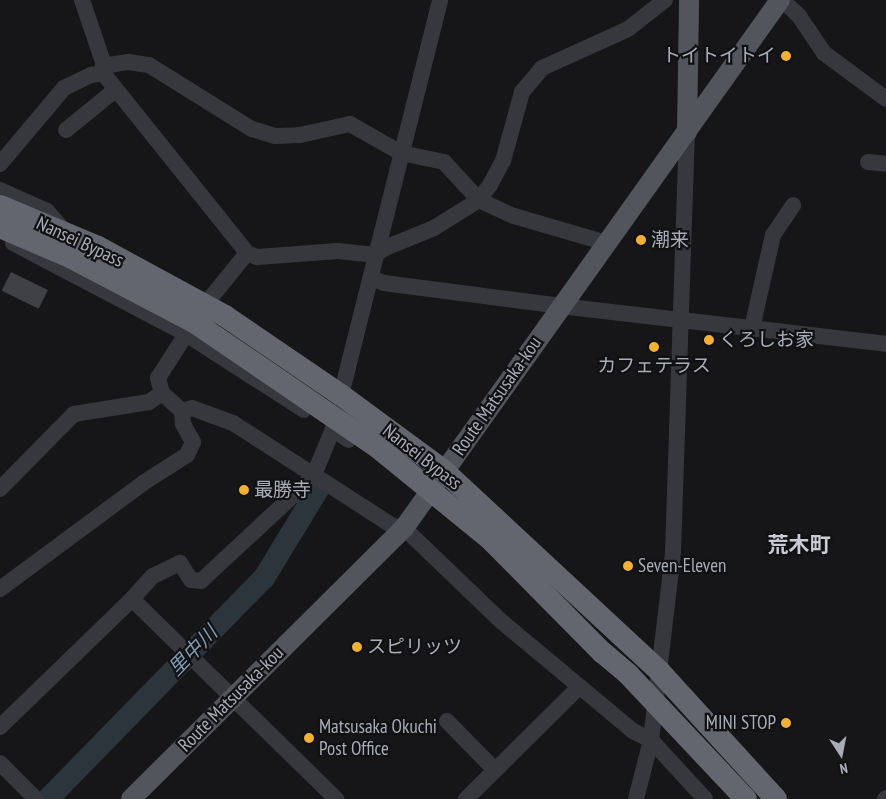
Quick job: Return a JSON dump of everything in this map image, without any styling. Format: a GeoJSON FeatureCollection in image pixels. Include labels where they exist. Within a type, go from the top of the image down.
{"type":"FeatureCollection","features":[{"type":"Feature","properties":{"kind":"highway","name":"Nansei Bypass"},"geometry":{"type":"LineString","coordinates":[[0,206],[98,248],[195,321],[376,446],[489,538],[602,652],[628,674],[746,799]]}},
{"type":"Feature","properties":{"kind":"highway","name":"Nansei Bypass"},"geometry":{"type":"LineString","coordinates":[[0,226],[70,257],[195,321],[225,316],[341,395],[444,471],[660,672],[779,799]]}},
{"type":"Feature","properties":{"kind":"main road"},"geometry":{"type":"LineString","coordinates":[[687,132],[689,0]]}},
{"type":"Feature","properties":{"kind":"main road","name":"Route Matsusaka-kou"},"geometry":{"type":"LineString","coordinates":[[131,799],[404,528],[560,306],[781,0]]}},
{"type":"Feature","properties":{"kind":"street"},"geometry":{"type":"LineString","coordinates":[[82,0],[103,62],[103,73],[247,253],[257,256],[338,251],[376,255],[385,248],[434,228],[479,200],[503,161],[522,92],[542,68],[628,29],[666,0]]}},
{"type":"Feature","properties":{"kind":"street"},"geometry":{"type":"LineString","coordinates":[[341,395],[372,278],[376,255],[440,0]]}},
{"type":"Feature","properties":{"kind":"street"},"geometry":{"type":"LineString","coordinates":[[781,0],[799,16],[824,53],[886,99]]}},
{"type":"Feature","properties":{"kind":"street"},"geometry":{"type":"LineString","coordinates":[[0,164],[64,88],[91,75],[103,73],[109,65],[128,62],[149,64],[252,129],[275,136],[300,135],[350,124],[401,154],[444,162],[479,200],[514,216],[607,242]]}},
{"type":"Feature","properties":{"kind":"street"},"geometry":{"type":"LineString","coordinates":[[66,130],[115,90]]}},
{"type":"Feature","properties":{"kind":"street"},"geometry":{"type":"LineString","coordinates":[[636,799],[651,740],[673,552],[687,132]]}},
{"type":"Feature","properties":{"kind":"street"},"geometry":{"type":"LineString","coordinates":[[868,162],[886,164]]}},
{"type":"Feature","properties":{"kind":"street"},"geometry":{"type":"LineString","coordinates":[[0,190],[47,210],[66,234]]}},
{"type":"Feature","properties":{"kind":"street"},"geometry":{"type":"LineString","coordinates":[[752,328],[773,235],[793,205]]}},
{"type":"Feature","properties":{"kind":"street"},"geometry":{"type":"LineString","coordinates":[[0,238],[195,321],[333,429],[370,453],[376,446]]}},
{"type":"Feature","properties":{"kind":"street"},"geometry":{"type":"LineString","coordinates":[[0,590],[143,483],[187,455],[193,442],[183,424],[182,411],[162,394],[158,378],[195,321],[247,253]]}},
{"type":"Feature","properties":{"kind":"street"},"geometry":{"type":"LineString","coordinates":[[372,278],[384,283],[560,306],[886,344]]}},
{"type":"Feature","properties":{"kind":"street"},"geometry":{"type":"LineString","coordinates":[[0,488],[74,414],[149,402],[162,394]]}},
{"type":"Feature","properties":{"kind":"street"},"geometry":{"type":"LineString","coordinates":[[182,411],[192,408],[233,423],[313,477],[393,526],[404,528],[501,621],[633,731],[651,740],[705,799]]}},
{"type":"Feature","properties":{"kind":"street"},"geometry":{"type":"LineString","coordinates":[[0,727],[132,599],[153,576],[180,563],[192,580],[201,581],[313,477],[333,429]]}},
{"type":"Feature","properties":{"kind":"street"},"geometry":{"type":"LineString","coordinates":[[132,599],[336,799]]}},
{"type":"Feature","properties":{"kind":"street"},"geometry":{"type":"LineString","coordinates":[[466,799],[579,687]]}},
{"type":"Feature","properties":{"kind":"street"},"geometry":{"type":"LineString","coordinates":[[447,721],[495,770]]}},
{"type":"Feature","properties":{"kind":"street"},"geometry":{"type":"LineString","coordinates":[[0,763],[36,799]]}},
{"type":"Feature","properties":{"kind":"building"},"geometry":{"type":"Polygon","coordinates":[[[11,272],[48,290],[39,309],[2,291],[11,272]]]}},
{"type":"Feature","properties":{"kind":"waterway","name":"里中川"},"geometry":{"type":"LineString","coordinates":[[48,799],[264,578],[319,488]]}},
{"type":"Feature","properties":{"kind":"place","name":"トイトイトイ"},"geometry":{"type":"Point","coordinates":[786,56]}},
{"type":"Feature","properties":{"kind":"place","name":"潮来"},"geometry":{"type":"Point","coordinates":[641,240]}},
{"type":"Feature","properties":{"kind":"place","name":"くろしお家"},"geometry":{"type":"Point","coordinates":[709,340]}},
{"type":"Feature","properties":{"kind":"place","name":"カフェテラス"},"geometry":{"type":"Point","coordinates":[654,347]}},
{"type":"Feature","properties":{"kind":"place","name":"最勝寺"},"geometry":{"type":"Point","coordinates":[244,490]}},
{"type":"Feature","properties":{"kind":"place","name":"Seven-Eleven"},"geometry":{"type":"Point","coordinates":[628,566]}},
{"type":"Feature","properties":{"kind":"place","name":"スピリッツ"},"geometry":{"type":"Point","coordinates":[357,647]}},
{"type":"Feature","properties":{"kind":"place","name":"MINI STOP"},"geometry":{"type":"Point","coordinates":[786,723]}},
{"type":"Feature","properties":{"kind":"place","name":"Matsusaka Okuchi Post Office"},"geometry":{"type":"Point","coordinates":[309,738]}},
{"type":"Feature","properties":{"kind":"district","name":"荒木町"},"geometry":{"type":"Point","coordinates":[799,545]}}]}
